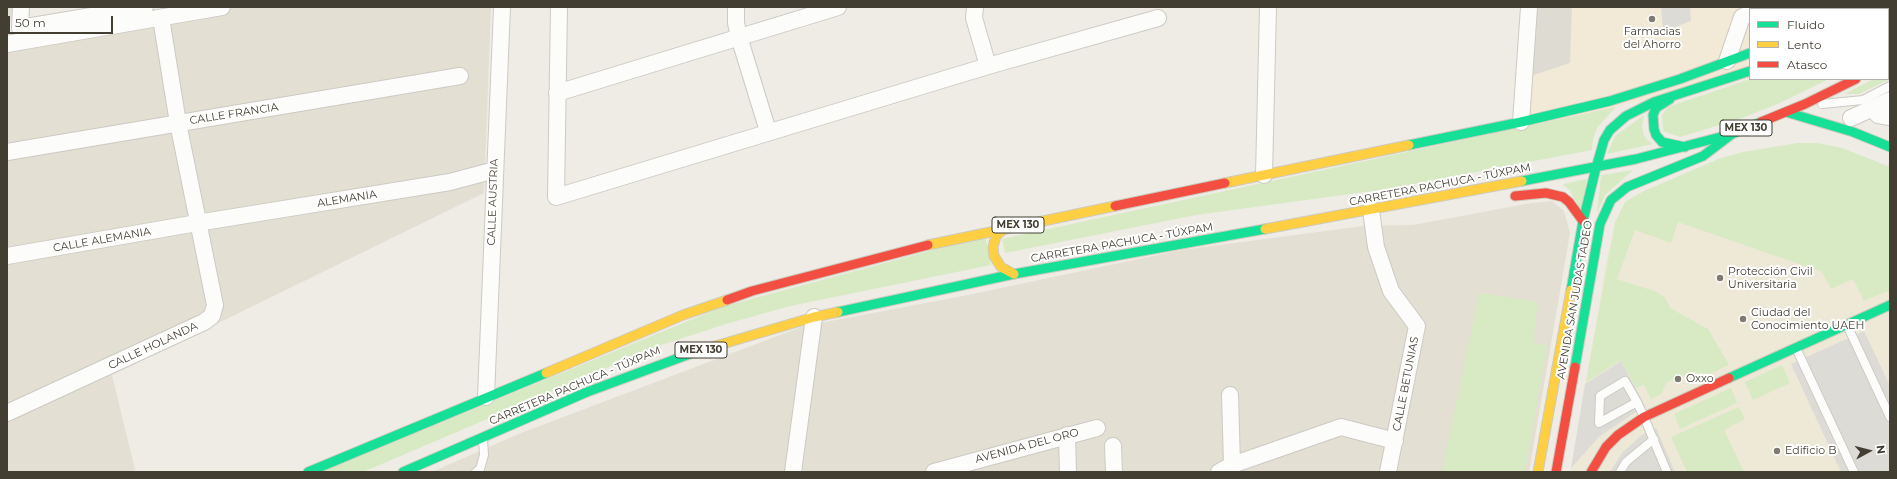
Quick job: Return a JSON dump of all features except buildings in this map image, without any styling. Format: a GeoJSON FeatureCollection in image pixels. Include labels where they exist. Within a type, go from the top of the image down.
{"type":"FeatureCollection","features":[{"type":"Feature","properties":{"kind":"main road","name":"MEX 130"},"geometry":{"type":"LineString","coordinates":[[308,472],[683,315],[752,291],[877,257],[1006,228],[1522,122],[1610,101],[1749,53]]}},
{"type":"Feature","properties":{"kind":"main road"},"geometry":{"type":"LineString","coordinates":[[1686,147],[1662,142],[1656,135],[1652,122],[1656,108],[1683,92],[1749,70]]}},
{"type":"Feature","properties":{"kind":"main road","name":"CARRETERA PACHUCA - TÚXPAM"},"geometry":{"type":"LineString","coordinates":[[403,472],[587,392],[684,355],[814,317],[1014,274],[1407,204],[1596,168],[1686,147],[1732,134],[1805,104],[1854,80]]}},
{"type":"Feature","properties":{"kind":"main road","name":"AVENIDA SAN JUDAS TADEO"},"geometry":{"type":"LineString","coordinates":[[1538,472],[1583,221],[1604,140],[1618,122],[1626,116],[1654,102],[1683,92]]}},
{"type":"Feature","properties":{"kind":"main road"},"geometry":{"type":"LineString","coordinates":[[1786,112],[1853,132],[1890,147]]}},
{"type":"Feature","properties":{"kind":"main road","name":"AVENIDA SAN JUDAS TADEO"},"geometry":{"type":"LineString","coordinates":[[1556,472],[1600,224],[1605,211],[1611,200],[1627,187],[1703,156],[1732,134]]}},
{"type":"Feature","properties":{"kind":"main road"},"geometry":{"type":"LineString","coordinates":[[1504,198],[1533,193],[1554,194],[1570,202],[1583,221],[1600,224]]}},
{"type":"Feature","properties":{"kind":"main road"},"geometry":{"type":"LineString","coordinates":[[1407,204],[1438,207]]}},
{"type":"Feature","properties":{"kind":"main road"},"geometry":{"type":"LineString","coordinates":[[1006,228],[996,236],[993,247],[994,256],[1001,267],[1014,274]]}},
{"type":"Feature","properties":{"kind":"main road"},"geometry":{"type":"LineString","coordinates":[[1591,472],[1606,447],[1618,435],[1644,417],[1890,305]]}},
{"type":"Feature","properties":{"kind":"street"},"geometry":{"type":"LineString","coordinates":[[21,7],[20,28],[145,7]]}},
{"type":"Feature","properties":{"kind":"street"},"geometry":{"type":"LineString","coordinates":[[7,44],[222,7]]}},
{"type":"Feature","properties":{"kind":"street","name":"CALLE AUSTRIA"},"geometry":{"type":"LineString","coordinates":[[486,397],[502,7]]}},
{"type":"Feature","properties":{"kind":"street"},"geometry":{"type":"LineString","coordinates":[[559,7],[556,197],[768,131],[988,66],[1158,18]]}},
{"type":"Feature","properties":{"kind":"street"},"geometry":{"type":"LineString","coordinates":[[736,7],[736,23],[739,37],[768,131]]}},
{"type":"Feature","properties":{"kind":"street"},"geometry":{"type":"LineString","coordinates":[[557,93],[838,7]]}},
{"type":"Feature","properties":{"kind":"street"},"geometry":{"type":"LineString","coordinates":[[975,7],[974,18],[988,66]]}},
{"type":"Feature","properties":{"kind":"street"},"geometry":{"type":"LineString","coordinates":[[1264,176],[1268,7]]}},
{"type":"Feature","properties":{"kind":"street"},"geometry":{"type":"LineString","coordinates":[[1522,122],[1529,7]]}},
{"type":"Feature","properties":{"kind":"street"},"geometry":{"type":"LineString","coordinates":[[1764,8],[1770,7]]}},
{"type":"Feature","properties":{"kind":"street"},"geometry":{"type":"LineString","coordinates":[[1727,61],[1742,16],[1749,14]]}},
{"type":"Feature","properties":{"kind":"street"},"geometry":{"type":"LineString","coordinates":[[161,18],[178,123],[198,223]]}},
{"type":"Feature","properties":{"kind":"street","name":"CALLE FRANCIA"},"geometry":{"type":"LineString","coordinates":[[7,152],[460,76]]}},
{"type":"Feature","properties":{"kind":"street"},"geometry":{"type":"LineString","coordinates":[[1851,118],[1890,100]]}},
{"type":"Feature","properties":{"kind":"street"},"geometry":{"type":"LineString","coordinates":[[1873,108],[1878,115],[1890,117]]}},
{"type":"Feature","properties":{"kind":"street","name":"ALEMANIA"},"geometry":{"type":"LineString","coordinates":[[198,223],[450,182],[495,170]]}},
{"type":"Feature","properties":{"kind":"street","name":"CALLE BETUNIAS"},"geometry":{"type":"LineString","coordinates":[[1371,210],[1376,247],[1391,290],[1417,326],[1388,472]]}},
{"type":"Feature","properties":{"kind":"street","name":"CALLE ALEMANIA"},"geometry":{"type":"LineString","coordinates":[[7,256],[198,223]]}},
{"type":"Feature","properties":{"kind":"street","name":"CALLE HOLANDA"},"geometry":{"type":"LineString","coordinates":[[7,413],[204,322],[212,316],[214,305],[198,223]]}},
{"type":"Feature","properties":{"kind":"street"},"geometry":{"type":"LineString","coordinates":[[793,472],[814,317]]}},
{"type":"Feature","properties":{"kind":"street"},"geometry":{"type":"LineString","coordinates":[[1230,395],[1225,469],[1341,427],[1395,441]]}},
{"type":"Feature","properties":{"kind":"street","name":"AVENIDA DEL ORO"},"geometry":{"type":"LineString","coordinates":[[934,472],[1097,428]]}},
{"type":"Feature","properties":{"kind":"street"},"geometry":{"type":"LineString","coordinates":[[1067,435],[1068,472]]}},
{"type":"Feature","properties":{"kind":"street"},"geometry":{"type":"LineString","coordinates":[[1113,446],[1114,472]]}},
{"type":"Feature","properties":{"kind":"lane"},"geometry":{"type":"LineString","coordinates":[[1805,104],[1863,100],[1890,86]]}},
{"type":"Feature","properties":{"kind":"lane"},"geometry":{"type":"LineString","coordinates":[[1846,324],[1890,417]]}},
{"type":"Feature","properties":{"kind":"lane"},"geometry":{"type":"LineString","coordinates":[[1796,348],[1854,472]]}},
{"type":"Feature","properties":{"kind":"lane"},"geometry":{"type":"LineString","coordinates":[[1637,402],[1599,423],[1600,396],[1625,382],[1637,402],[1667,472]]}},
{"type":"Feature","properties":{"kind":"lane"},"geometry":{"type":"LineString","coordinates":[[476,472],[480,469],[484,455],[483,438]]}},
{"type":"Feature","properties":{"kind":"lane"},"geometry":{"type":"LineString","coordinates":[[1620,472],[1626,462],[1654,439]]}},
{"type":"Feature","properties":{"kind":"shaded area"},"geometry":{"type":"Polygon","coordinates":[[[7,7],[30,7],[30,16],[7,23],[7,7]]]}},
{"type":"Feature","properties":{"kind":"shaded area"},"geometry":{"type":"Polygon","coordinates":[[[179,7],[491,7],[484,193],[112,375],[135,470],[129,472],[7,472],[7,36],[179,7]]]}},
{"type":"Feature","properties":{"kind":"shaded area"},"geometry":{"type":"Polygon","coordinates":[[[1534,7],[1890,7],[1749,8],[1749,78],[1617,106],[1528,130],[1534,7]]]}},
{"type":"Feature","properties":{"kind":"shaded area"},"geometry":{"type":"Polygon","coordinates":[[[1534,7],[1572,7],[1570,63],[1531,76],[1534,7]]]}},
{"type":"Feature","properties":{"kind":"shaded area"},"geometry":{"type":"Polygon","coordinates":[[[1661,7],[1690,7],[1691,21],[1663,32],[1661,7]]]}},
{"type":"Feature","properties":{"kind":"shaded area","name":"Ciudad del Conocimiento UAEH"},"geometry":{"type":"Polygon","coordinates":[[[1874,162],[1886,166],[1890,163],[1890,472],[1570,472],[1608,254],[1614,232],[1874,162]]]}},
{"type":"Feature","properties":{"kind":"shaded area"},"geometry":{"type":"Polygon","coordinates":[[[1552,201],[1564,211],[1570,233],[1529,472],[432,472],[521,433],[804,326],[958,297],[1182,250],[1363,226],[1413,225],[1531,203],[1552,201]]]}},
{"type":"Feature","properties":{"kind":"shaded area"},"geometry":{"type":"Polygon","coordinates":[[[1864,331],[1890,386],[1890,472],[1841,472],[1791,364],[1864,331]]]}},
{"type":"Feature","properties":{"kind":"shaded area"},"geometry":{"type":"Polygon","coordinates":[[[1621,361],[1645,406],[1600,436],[1571,468],[1585,384],[1621,361]]]}},
{"type":"Feature","properties":{"kind":"shaded area"},"geometry":{"type":"Polygon","coordinates":[[[1656,428],[1675,472],[1610,472],[1622,453],[1642,435],[1656,428]]]}},
{"type":"Feature","properties":{"kind":"green space"},"geometry":{"type":"Polygon","coordinates":[[[1749,79],[1827,80],[1782,102],[1742,118],[1680,137],[1663,131],[1662,115],[1668,107],[1749,79]]]}},
{"type":"Feature","properties":{"kind":"green space"},"geometry":{"type":"Polygon","coordinates":[[[1872,80],[1888,80],[1859,94],[1844,94],[1872,80]]]}},
{"type":"Feature","properties":{"kind":"green space"},"geometry":{"type":"Polygon","coordinates":[[[1616,107],[1597,128],[1593,139],[1592,150],[1387,189],[1196,215],[1005,253],[1002,239],[1616,107]]]}},
{"type":"Feature","properties":{"kind":"green space"},"geometry":{"type":"Polygon","coordinates":[[[1644,115],[1642,125],[1644,135],[1647,140],[1653,144],[1607,154],[1615,136],[1644,115]]]}},
{"type":"Feature","properties":{"kind":"green space"},"geometry":{"type":"Polygon","coordinates":[[[1798,143],[1817,143],[1842,148],[1890,167],[1890,290],[1864,301],[1853,279],[1831,289],[1822,272],[1678,222],[1671,243],[1635,230],[1617,279],[1654,291],[1665,297],[1670,308],[1708,329],[1729,365],[1709,374],[1692,372],[1666,383],[1661,394],[1651,399],[1644,385],[1636,388],[1621,360],[1586,382],[1615,222],[1625,202],[1644,191],[1721,158],[1743,152],[1798,143]]]}},
{"type":"Feature","properties":{"kind":"green space"},"geometry":{"type":"Polygon","coordinates":[[[1633,170],[1605,195],[1597,213],[1601,175],[1633,170]]]}},
{"type":"Feature","properties":{"kind":"green space"},"geometry":{"type":"Polygon","coordinates":[[[1587,179],[1581,210],[1570,191],[1563,184],[1587,179]]]}},
{"type":"Feature","properties":{"kind":"green space"},"geometry":{"type":"Polygon","coordinates":[[[985,236],[991,265],[790,306],[726,324],[658,346],[363,472],[321,472],[722,307],[985,236]]]}},
{"type":"Feature","properties":{"kind":"green space"},"geometry":{"type":"Polygon","coordinates":[[[1479,293],[1538,302],[1533,342],[1547,346],[1525,472],[1442,472],[1479,293]]]}},
{"type":"Feature","properties":{"kind":"green space"},"geometry":{"type":"Polygon","coordinates":[[[1782,365],[1790,383],[1753,400],[1745,382],[1782,365]]]}},
{"type":"Feature","properties":{"kind":"green space"},"geometry":{"type":"Polygon","coordinates":[[[1731,388],[1737,403],[1680,429],[1674,414],[1731,388]]]}},
{"type":"Feature","properties":{"kind":"green space"},"geometry":{"type":"Polygon","coordinates":[[[1739,407],[1745,419],[1724,430],[1744,472],[1687,472],[1671,437],[1739,407]]]}},
{"type":"Feature","properties":{"kind":"traffic: fast"},"geometry":{"type":"LineString","coordinates":[[1409,145],[1521,122],[1610,101],[1680,79],[1749,53]]}},
{"type":"Feature","properties":{"kind":"traffic: fast"},"geometry":{"type":"LineString","coordinates":[[1596,168],[1604,140],[1610,130],[1626,116],[1654,102],[1749,71]]}},
{"type":"Feature","properties":{"kind":"traffic: fast"},"geometry":{"type":"LineString","coordinates":[[1670,99],[1656,108],[1653,115],[1654,129],[1656,135],[1662,142],[1685,147]]}},
{"type":"Feature","properties":{"kind":"traffic: fast"},"geometry":{"type":"LineString","coordinates":[[1786,112],[1853,132],[1890,147]]}},
{"type":"Feature","properties":{"kind":"traffic: fast"},"geometry":{"type":"LineString","coordinates":[[1522,181],[1636,159],[1732,134],[1761,122]]}},
{"type":"Feature","properties":{"kind":"traffic: fast"},"geometry":{"type":"LineString","coordinates":[[1575,367],[1600,224],[1611,200],[1627,187],[1703,156],[1732,134]]}},
{"type":"Feature","properties":{"kind":"traffic: fast"},"geometry":{"type":"LineString","coordinates":[[1571,290],[1583,221],[1596,168]]}},
{"type":"Feature","properties":{"kind":"traffic: fast"},"geometry":{"type":"LineString","coordinates":[[838,312],[1014,274],[1265,229]]}},
{"type":"Feature","properties":{"kind":"traffic: fast"},"geometry":{"type":"LineString","coordinates":[[1729,378],[1890,305]]}},
{"type":"Feature","properties":{"kind":"traffic: fast"},"geometry":{"type":"LineString","coordinates":[[403,472],[587,392],[695,352]]}},
{"type":"Feature","properties":{"kind":"traffic: fast"},"geometry":{"type":"LineString","coordinates":[[308,472],[546,373]]}},
{"type":"Feature","properties":{"kind":"traffic: slow"},"geometry":{"type":"LineString","coordinates":[[1225,183],[1409,145]]}},
{"type":"Feature","properties":{"kind":"traffic: slow"},"geometry":{"type":"LineString","coordinates":[[1265,229],[1522,181]]}},
{"type":"Feature","properties":{"kind":"traffic: slow"},"geometry":{"type":"LineString","coordinates":[[928,245],[1115,206]]}},
{"type":"Feature","properties":{"kind":"traffic: slow"},"geometry":{"type":"LineString","coordinates":[[1005,228],[996,236],[993,247],[994,256],[1001,267],[1014,274]]}},
{"type":"Feature","properties":{"kind":"traffic: slow"},"geometry":{"type":"LineString","coordinates":[[1538,472],[1571,290]]}},
{"type":"Feature","properties":{"kind":"traffic: slow"},"geometry":{"type":"LineString","coordinates":[[546,373],[683,315],[727,300]]}},
{"type":"Feature","properties":{"kind":"traffic: slow"},"geometry":{"type":"LineString","coordinates":[[695,352],[814,317],[838,312]]}},
{"type":"Feature","properties":{"kind":"traffic: jam"},"geometry":{"type":"LineString","coordinates":[[1761,122],[1805,104],[1854,80]]}},
{"type":"Feature","properties":{"kind":"traffic: jam"},"geometry":{"type":"LineString","coordinates":[[1115,206],[1225,183]]}},
{"type":"Feature","properties":{"kind":"traffic: jam"},"geometry":{"type":"LineString","coordinates":[[1515,196],[1546,193],[1563,197],[1569,202],[1583,221]]}},
{"type":"Feature","properties":{"kind":"traffic: jam"},"geometry":{"type":"LineString","coordinates":[[727,300],[752,291],[928,245]]}},
{"type":"Feature","properties":{"kind":"traffic: jam"},"geometry":{"type":"LineString","coordinates":[[1556,472],[1575,367]]}},
{"type":"Feature","properties":{"kind":"traffic: jam"},"geometry":{"type":"LineString","coordinates":[[1591,472],[1606,447],[1618,435],[1644,417],[1729,378]]}},
{"type":"Feature","properties":{"kind":"place","name":"Farmacias del Ahorro"},"geometry":{"type":"Point","coordinates":[1652,19]}},
{"type":"Feature","properties":{"kind":"place","name":"Protección Civil Universitaria"},"geometry":{"type":"Point","coordinates":[1720,278]}},
{"type":"Feature","properties":{"kind":"place","name":"Ciudad del Conocimiento UAEH"},"geometry":{"type":"Point","coordinates":[1743,319]}},
{"type":"Feature","properties":{"kind":"place","name":"Oxxo"},"geometry":{"type":"Point","coordinates":[1678,379]}},
{"type":"Feature","properties":{"kind":"place","name":"Edificio B"},"geometry":{"type":"Point","coordinates":[1777,451]}}]}
